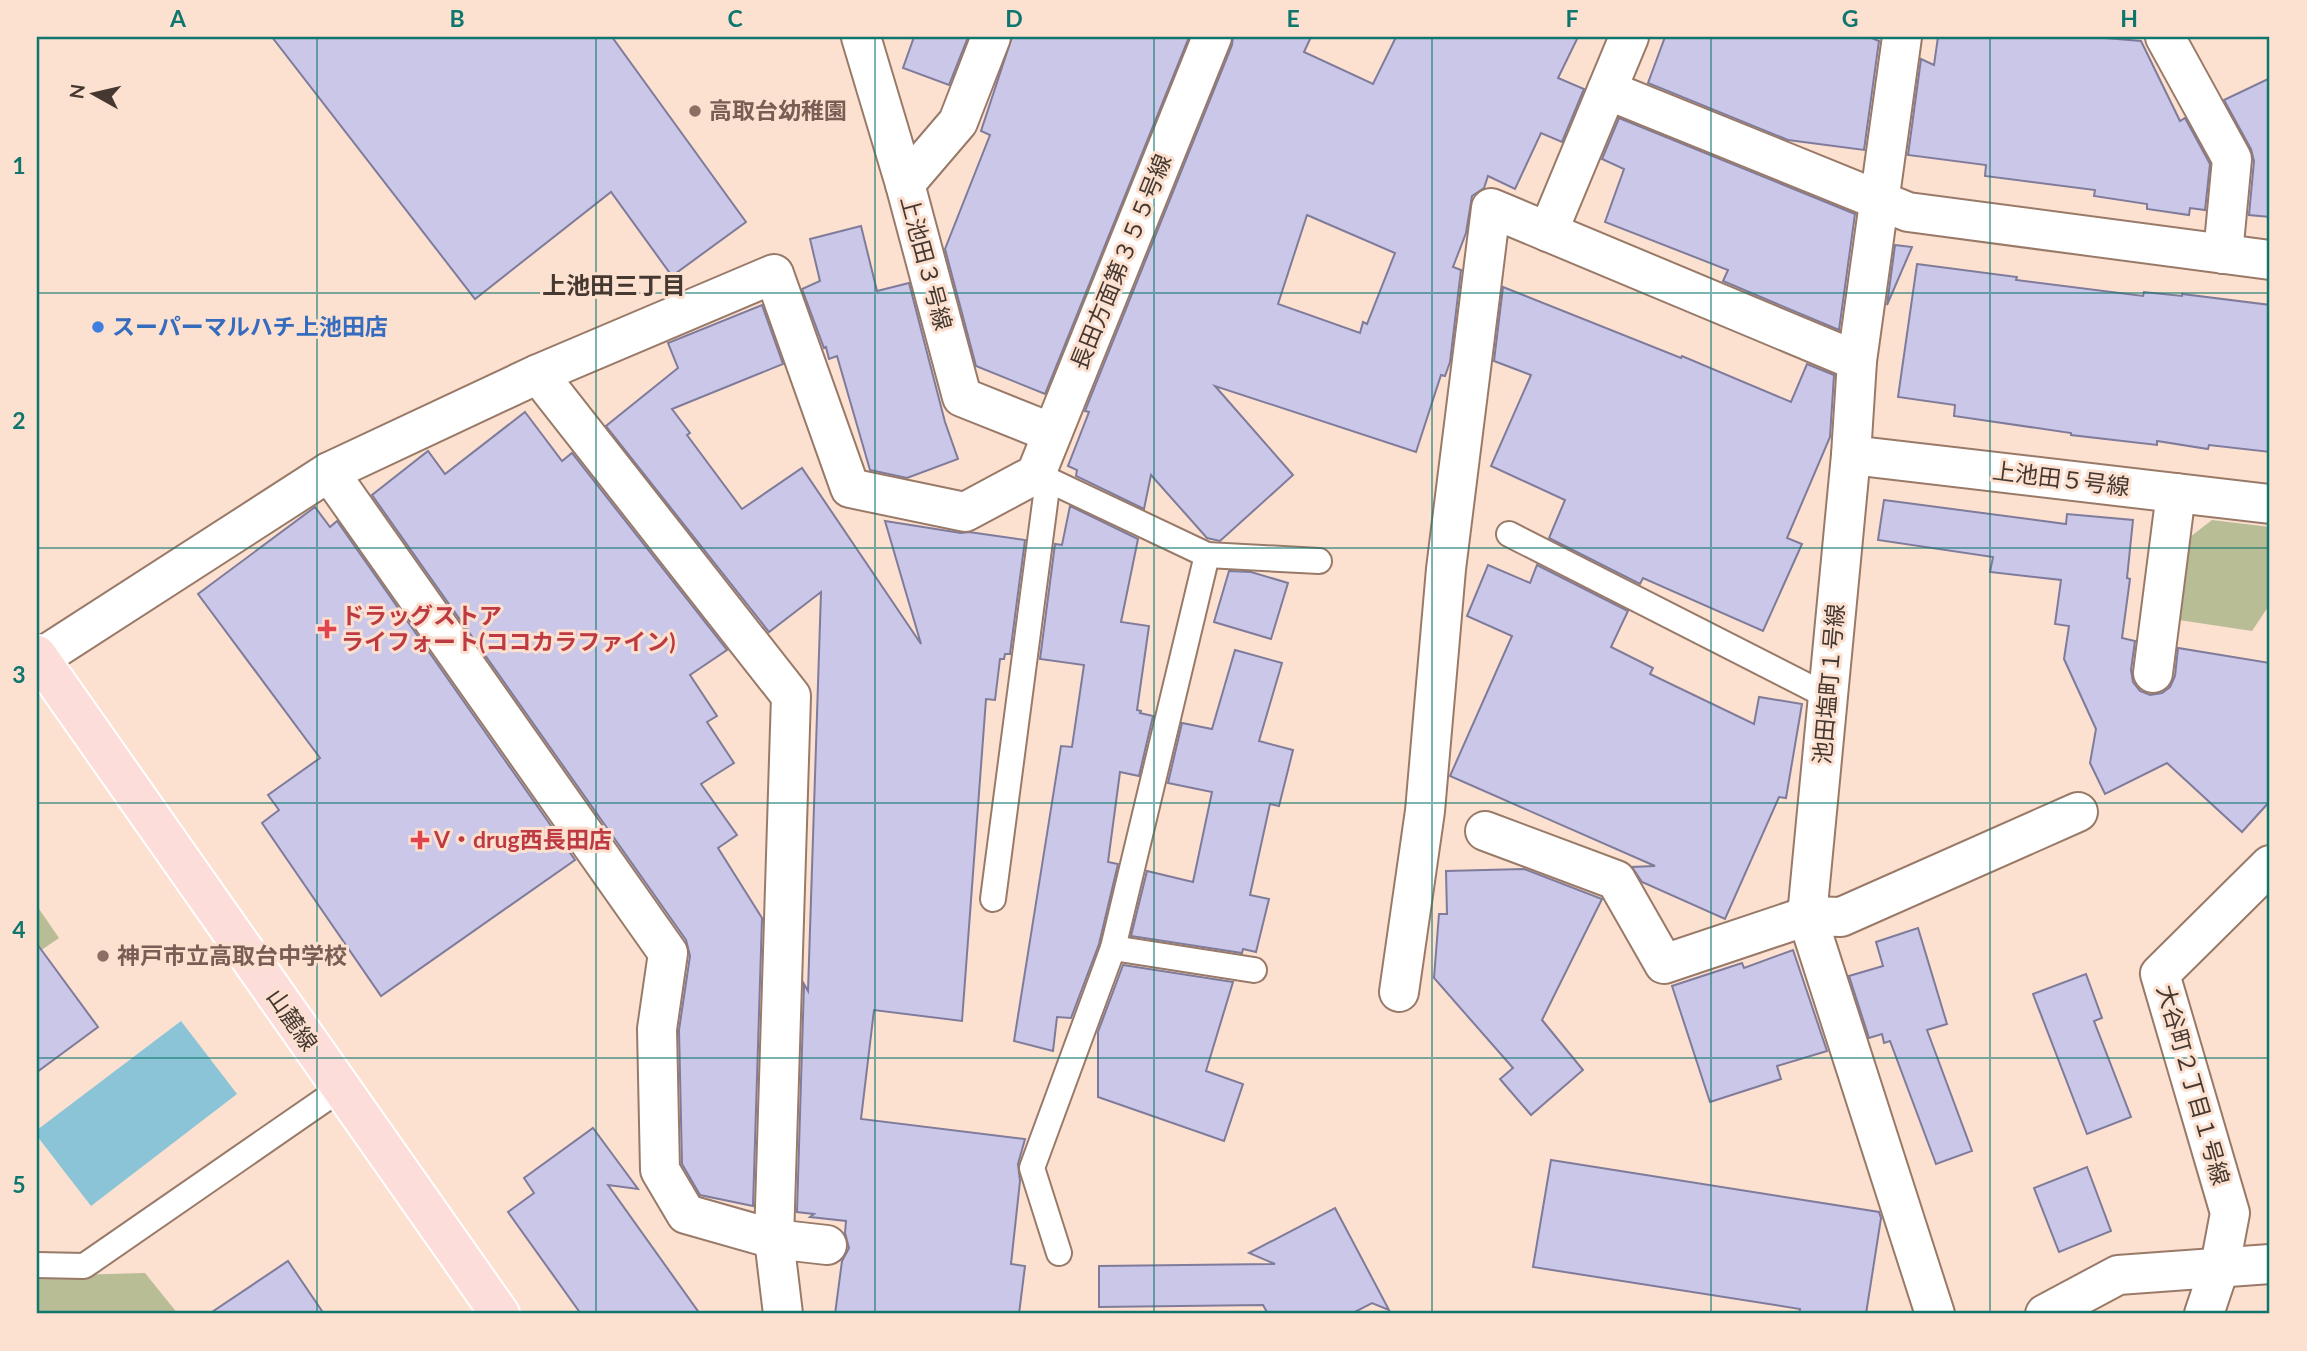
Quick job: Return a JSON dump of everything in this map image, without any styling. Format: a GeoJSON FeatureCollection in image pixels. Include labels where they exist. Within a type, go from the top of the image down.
{"type":"FeatureCollection","features":[{"type":"Feature","properties":{"kind":"main road","name":"山麓線"},"geometry":{"type":"LineString","coordinates":[[38,657],[500,1314]]}},
{"type":"Feature","properties":{"kind":"street","name":"上池田３号線"},"geometry":{"type":"LineString","coordinates":[[861,37],[905,184],[962,397],[1052,433]]}},
{"type":"Feature","properties":{"kind":"street"},"geometry":{"type":"LineString","coordinates":[[905,184],[958,122],[991,37]]}},
{"type":"Feature","properties":{"kind":"street","name":"長田方面第３５５号線"},"geometry":{"type":"LineString","coordinates":[[1042,477],[1052,433],[1212,37]]}},
{"type":"Feature","properties":{"kind":"street"},"geometry":{"type":"LineString","coordinates":[[1548,232],[1629,37]]}},
{"type":"Feature","properties":{"kind":"street","name":"池田塩町１号線"},"geometry":{"type":"LineString","coordinates":[[1902,37],[1857,362],[1851,454],[1807,916],[1936,1314]]}},
{"type":"Feature","properties":{"kind":"street"},"geometry":{"type":"LineString","coordinates":[[2165,37],[2232,159],[2223,254]]}},
{"type":"Feature","properties":{"kind":"street"},"geometry":{"type":"LineString","coordinates":[[1607,89],[1908,212],[2270,260]]}},
{"type":"Feature","properties":{"kind":"street"},"geometry":{"type":"LineString","coordinates":[[1399,992],[1425,811],[1446,569],[1491,208],[1857,362]]}},
{"type":"Feature","properties":{"kind":"street"},"geometry":{"type":"LineString","coordinates":[[38,657],[329,472],[538,374],[774,274],[850,488],[965,512],[1042,477]]}},
{"type":"Feature","properties":{"kind":"street"},"geometry":{"type":"LineString","coordinates":[[538,374],[791,696],[774,1239],[783,1314]]}},
{"type":"Feature","properties":{"kind":"street","name":"上池田５号線"},"geometry":{"type":"LineString","coordinates":[[1851,454],[2270,504]]}},
{"type":"Feature","properties":{"kind":"street"},"geometry":{"type":"LineString","coordinates":[[329,472],[668,953],[657,1029],[660,1170],[686,1214],[774,1239],[827,1245]]}},
{"type":"Feature","properties":{"kind":"street"},"geometry":{"type":"LineString","coordinates":[[2153,673],[2176,492]]}},
{"type":"Feature","properties":{"kind":"street"},"geometry":{"type":"LineString","coordinates":[[1485,831],[1616,880],[1664,964],[1807,916],[1841,917],[2078,812]]}},
{"type":"Feature","properties":{"kind":"street","name":"大谷町２丁目１号線"},"geometry":{"type":"LineString","coordinates":[[2220,1266],[2230,1213],[2160,974],[2270,865]]}},
{"type":"Feature","properties":{"kind":"street"},"geometry":{"type":"LineString","coordinates":[[2045,1314],[2118,1275],[2270,1264]]}},
{"type":"Feature","properties":{"kind":"street"},"geometry":{"type":"LineString","coordinates":[[2204,1314],[2220,1266]]}},
{"type":"Feature","properties":{"kind":"lane"},"geometry":{"type":"LineString","coordinates":[[1042,477],[1207,555],[1320,561]]}},
{"type":"Feature","properties":{"kind":"lane","name":"長田方面第３５５号線"},"geometry":{"type":"LineString","coordinates":[[993,899],[1042,477]]}},
{"type":"Feature","properties":{"kind":"lane"},"geometry":{"type":"LineString","coordinates":[[1509,534],[1827,696]]}},
{"type":"Feature","properties":{"kind":"lane"},"geometry":{"type":"LineString","coordinates":[[1059,1254],[1032,1168],[1113,948],[1207,555]]}},
{"type":"Feature","properties":{"kind":"lane"},"geometry":{"type":"LineString","coordinates":[[1113,948],[1254,970]]}},
{"type":"Feature","properties":{"kind":"lane"},"geometry":{"type":"LineString","coordinates":[[37,1265],[84,1266],[340,1089]]}},
{"type":"Feature","properties":{"kind":"green space"},"geometry":{"type":"Polygon","coordinates":[[[2212,520],[2270,527],[2270,604],[2252,631],[2179,620],[2190,537],[2212,520]]]}},
{"type":"Feature","properties":{"kind":"green space"},"geometry":{"type":"Polygon","coordinates":[[[37,906],[59,938],[37,953],[37,906]]]}},
{"type":"Feature","properties":{"kind":"green space"},"geometry":{"type":"Polygon","coordinates":[[[145,1273],[178,1314],[37,1314],[37,1276],[145,1273]]]}},
{"type":"Feature","properties":{"kind":"water"},"geometry":{"type":"Polygon","coordinates":[[[181,1021],[237,1094],[91,1206],[37,1136],[37,1130],[181,1021]]]}},
{"type":"Feature","properties":{"kind":"building"},"geometry":{"type":"Polygon","coordinates":[[[272,37],[612,37],[746,222],[672,276],[611,192],[475,299],[272,37]]]}},
{"type":"Feature","properties":{"kind":"building"},"geometry":{"type":"Polygon","coordinates":[[[914,37],[968,37],[949,85],[903,68],[914,37]]]}},
{"type":"Feature","properties":{"kind":"building"},"geometry":{"type":"Polygon","coordinates":[[[1012,37],[1189,37],[1045,394],[976,366],[945,249],[990,135],[981,131],[1012,37]]]}},
{"type":"Feature","properties":{"kind":"building"},"geometry":{"type":"Polygon","coordinates":[[[1233,37],[1311,37],[1304,52],[1373,84],[1396,37],[1578,37],[1558,78],[1584,89],[1562,142],[1541,133],[1515,189],[1488,176],[1484,188],[1472,196],[1466,233],[1453,267],[1461,270],[1450,362],[1445,376],[1441,375],[1416,452],[1215,386],[1293,475],[1220,541],[1207,538],[1151,475],[1144,509],[1076,476],[1077,470],[1068,466],[1089,412],[1085,411],[1233,37]],[[1307,215],[1278,304],[1360,333],[1363,322],[1367,324],[1395,253],[1307,215]]]}},
{"type":"Feature","properties":{"kind":"building"},"geometry":{"type":"Polygon","coordinates":[[[1665,37],[1869,37],[1879,41],[1864,150],[1788,140],[1648,83],[1665,37]]]}},
{"type":"Feature","properties":{"kind":"building"},"geometry":{"type":"Polygon","coordinates":[[[1938,37],[2093,37],[2141,41],[2180,121],[2185,118],[2210,164],[2205,210],[2190,208],[2189,215],[2147,209],[2147,204],[2094,196],[2095,190],[1985,176],[1986,165],[1908,155],[1921,59],[1934,65],[1938,37]]]}},
{"type":"Feature","properties":{"kind":"building"},"geometry":{"type":"Polygon","coordinates":[[[2270,78],[2270,217],[2249,215],[2254,161],[2251,149],[2224,100],[2270,78]]]}},
{"type":"Feature","properties":{"kind":"building"},"geometry":{"type":"Polygon","coordinates":[[[1619,118],[1855,214],[1839,330],[1723,281],[1728,270],[1605,222],[1624,169],[1602,159],[1619,118]]]}},
{"type":"Feature","properties":{"kind":"building"},"geometry":{"type":"Polygon","coordinates":[[[861,226],[877,291],[909,283],[945,422],[958,459],[907,478],[870,470],[837,356],[829,359],[802,289],[820,281],[810,239],[861,226]]]}},
{"type":"Feature","properties":{"kind":"building"},"geometry":{"type":"Polygon","coordinates":[[[1895,245],[1912,247],[1887,305],[1895,245]]]}},
{"type":"Feature","properties":{"kind":"building"},"geometry":{"type":"Polygon","coordinates":[[[1917,264],[2143,296],[2144,292],[2182,294],[2270,305],[2270,452],[2209,445],[2208,449],[2157,441],[2157,445],[2071,435],[1954,416],[1955,405],[1898,397],[1917,264]]]}},
{"type":"Feature","properties":{"kind":"building"},"geometry":{"type":"Polygon","coordinates":[[[1503,287],[1681,358],[1682,356],[1791,402],[1807,364],[1834,375],[1830,437],[1787,538],[1802,544],[1763,631],[1643,578],[1640,584],[1549,538],[1565,500],[1491,466],[1531,375],[1494,361],[1503,287]]]}},
{"type":"Feature","properties":{"kind":"building"},"geometry":{"type":"Polygon","coordinates":[[[762,305],[783,364],[672,409],[690,433],[687,435],[742,509],[802,468],[921,644],[885,521],[1025,540],[1010,654],[1005,654],[1004,659],[1000,659],[995,700],[986,699],[962,1021],[874,1010],[861,1119],[1025,1139],[1018,1164],[1020,1181],[1011,1264],[1025,1266],[1019,1314],[835,1314],[842,1261],[849,1248],[845,1233],[846,1221],[810,1217],[814,1214],[797,1212],[804,984],[808,991],[821,592],[769,632],[606,426],[678,368],[668,343],[762,305]]]}},
{"type":"Feature","properties":{"kind":"building"},"geometry":{"type":"Polygon","coordinates":[[[525,412],[562,461],[572,453],[727,650],[690,675],[717,716],[707,722],[734,763],[701,784],[737,835],[718,848],[762,918],[753,1206],[700,1195],[682,1164],[679,1030],[690,956],[686,940],[372,495],[428,451],[445,474],[525,412]]]}},
{"type":"Feature","properties":{"kind":"building"},"geometry":{"type":"Polygon","coordinates":[[[1884,500],[2066,524],[2067,514],[2133,520],[2127,578],[2130,579],[2122,638],[2135,641],[2131,670],[2133,682],[2140,691],[2150,695],[2162,693],[2170,687],[2175,676],[2178,648],[2270,663],[2270,801],[2242,832],[2167,763],[2105,794],[2090,763],[2096,729],[2064,659],[2069,626],[2055,624],[2061,580],[1990,572],[1993,557],[1878,540],[1884,500]]]}},
{"type":"Feature","properties":{"kind":"building"},"geometry":{"type":"Polygon","coordinates":[[[1070,506],[1138,539],[1121,622],[1149,626],[1137,710],[1153,716],[1139,776],[1120,772],[1108,862],[1118,864],[1099,944],[1071,1018],[1057,1017],[1053,1051],[1014,1041],[1061,746],[1072,747],[1084,665],[1040,659],[1055,544],[1062,545],[1070,506]]]}},
{"type":"Feature","properties":{"kind":"building"},"geometry":{"type":"Polygon","coordinates":[[[315,507],[330,527],[337,521],[575,860],[381,996],[262,823],[279,810],[268,795],[320,758],[198,594],[315,507]]]}},
{"type":"Feature","properties":{"kind":"building"},"geometry":{"type":"Polygon","coordinates":[[[1488,565],[1530,583],[1537,565],[1628,611],[1611,647],[1653,668],[1650,674],[1754,724],[1759,697],[1802,704],[1786,798],[1779,797],[1725,919],[1642,882],[1632,867],[1655,866],[1450,776],[1512,636],[1467,616],[1488,565]]]}},
{"type":"Feature","properties":{"kind":"building"},"geometry":{"type":"Polygon","coordinates":[[[1229,571],[1251,572],[1288,583],[1271,639],[1214,622],[1229,571]]]}},
{"type":"Feature","properties":{"kind":"building"},"geometry":{"type":"Polygon","coordinates":[[[1235,650],[1282,663],[1259,741],[1293,750],[1279,806],[1270,804],[1250,895],[1269,899],[1256,952],[1243,949],[1242,953],[1131,936],[1147,871],[1193,882],[1212,792],[1168,783],[1182,723],[1212,729],[1235,650]]]}},
{"type":"Feature","properties":{"kind":"building"},"geometry":{"type":"Polygon","coordinates":[[[1524,869],[1602,899],[1542,1020],[1583,1070],[1531,1115],[1500,1079],[1513,1068],[1434,978],[1439,914],[1447,914],[1446,871],[1524,869]]]}},
{"type":"Feature","properties":{"kind":"building"},"geometry":{"type":"Polygon","coordinates":[[[1918,928],[1947,1024],[1927,1030],[1972,1151],[1936,1164],[1890,1041],[1884,1043],[1882,1034],[1869,1038],[1849,976],[1883,966],[1876,942],[1918,928]]]}},
{"type":"Feature","properties":{"kind":"building"},"geometry":{"type":"Polygon","coordinates":[[[37,944],[98,1027],[37,1072],[37,944]]]}},
{"type":"Feature","properties":{"kind":"building"},"geometry":{"type":"Polygon","coordinates":[[[1793,950],[1827,1051],[1777,1066],[1781,1079],[1710,1102],[1672,986],[1742,963],[1744,968],[1793,950]]]}},
{"type":"Feature","properties":{"kind":"building"},"geometry":{"type":"Polygon","coordinates":[[[1123,965],[1233,982],[1206,1071],[1243,1084],[1224,1141],[1098,1097],[1098,1032],[1123,965]]]}},
{"type":"Feature","properties":{"kind":"building"},"geometry":{"type":"Polygon","coordinates":[[[2086,974],[2102,1018],[2094,1021],[2131,1117],[2087,1134],[2033,994],[2086,974]]]}},
{"type":"Feature","properties":{"kind":"building"},"geometry":{"type":"Polygon","coordinates":[[[593,1128],[638,1189],[608,1185],[700,1314],[581,1314],[508,1212],[534,1193],[524,1178],[593,1128]]]}},
{"type":"Feature","properties":{"kind":"building"},"geometry":{"type":"Polygon","coordinates":[[[1551,1160],[1879,1212],[1881,1218],[1866,1314],[1799,1314],[1800,1309],[1533,1267],[1551,1160]]]}},
{"type":"Feature","properties":{"kind":"building"},"geometry":{"type":"Polygon","coordinates":[[[2087,1167],[2111,1231],[2059,1252],[2034,1188],[2087,1167]]]}},
{"type":"Feature","properties":{"kind":"building"},"geometry":{"type":"Polygon","coordinates":[[[1335,1208],[1389,1310],[1372,1303],[1351,1314],[1268,1314],[1263,1305],[1099,1307],[1099,1266],[1275,1264],[1249,1253],[1335,1208]]]}},
{"type":"Feature","properties":{"kind":"building"},"geometry":{"type":"Polygon","coordinates":[[[288,1261],[324,1314],[209,1314],[288,1261]]]}},
{"type":"Feature","properties":{"kind":"place","name":"高取台幼稚園"},"geometry":{"type":"Point","coordinates":[695,111]}},
{"type":"Feature","properties":{"kind":"place","name":"スーパーマルハチ上池田店"},"geometry":{"type":"Point","coordinates":[98,327]}},
{"type":"Feature","properties":{"kind":"place","name":"ドラッグストア ライフォート(ココカラファイン)"},"geometry":{"type":"Point","coordinates":[327,629]}},
{"type":"Feature","properties":{"kind":"place","name":"V・drug西長田店"},"geometry":{"type":"Point","coordinates":[420,840]}},
{"type":"Feature","properties":{"kind":"place","name":"神戸市立高取台中学校"},"geometry":{"type":"Point","coordinates":[103,956]}},
{"type":"Feature","properties":{"kind":"district","name":"上池田三丁目"},"geometry":{"type":"Point","coordinates":[614,286]}}]}
